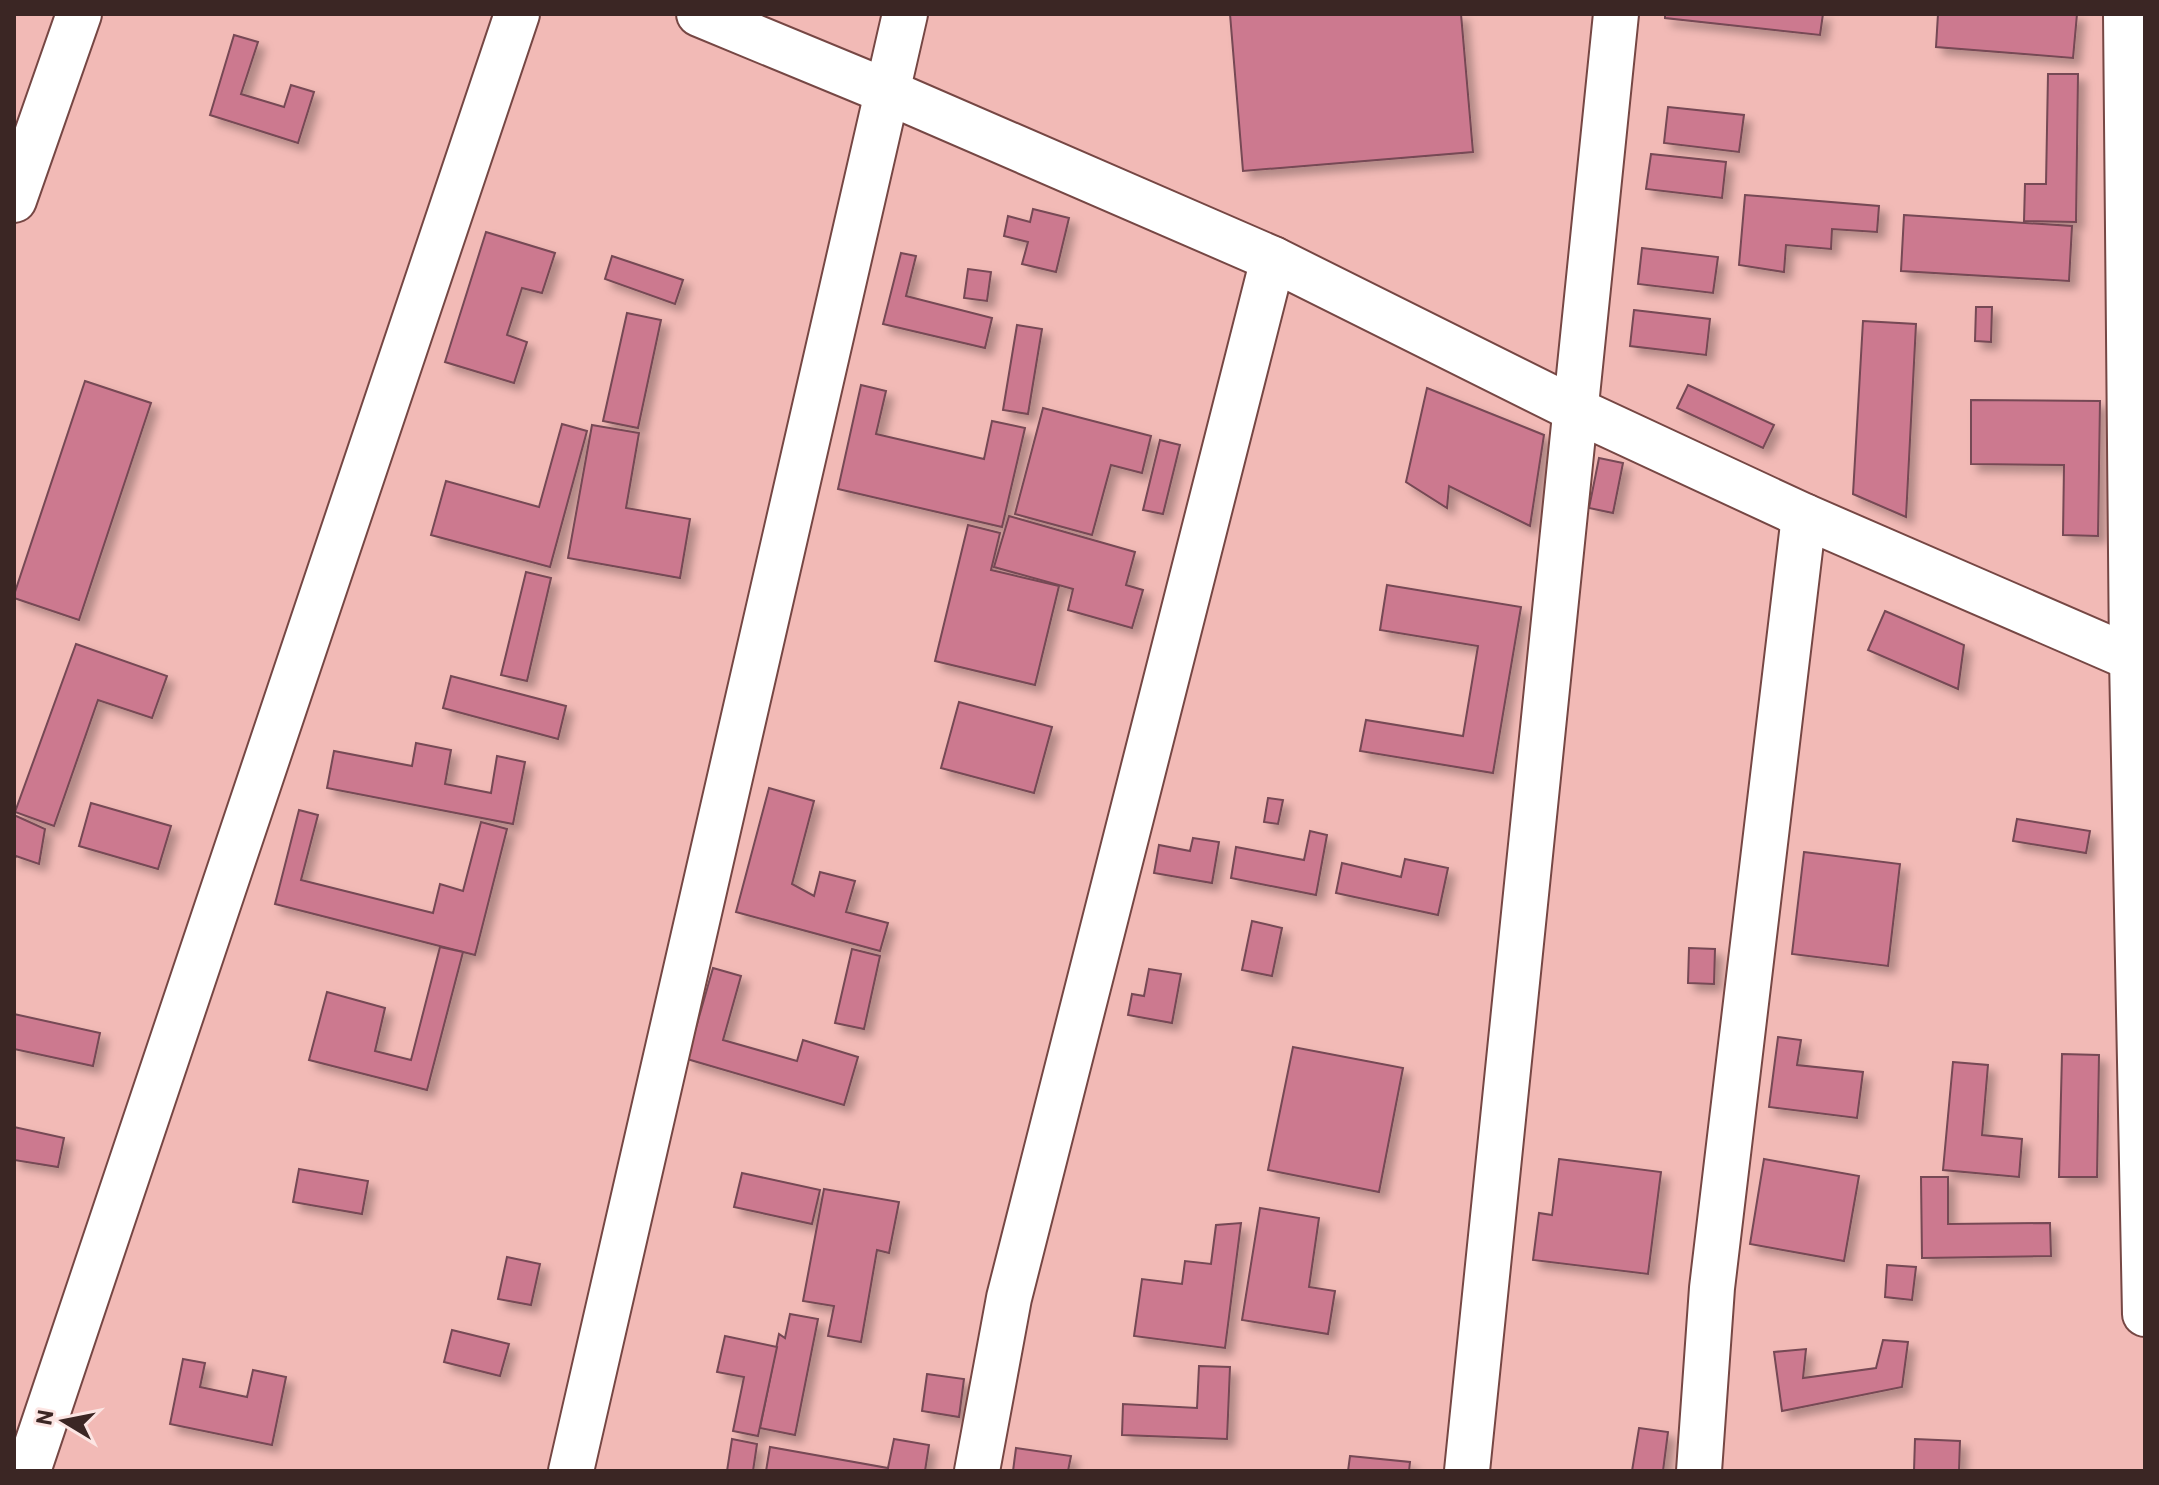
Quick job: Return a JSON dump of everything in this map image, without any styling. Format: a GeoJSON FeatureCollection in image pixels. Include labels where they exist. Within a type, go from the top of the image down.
{"type":"FeatureCollection","features":[{"type":"Feature","properties":{"kind":"street"},"geometry":{"type":"LineString","coordinates":[[14,200],[79,14]]}},
{"type":"Feature","properties":{"kind":"street"},"geometry":{"type":"LineString","coordinates":[[28,1471],[517,14]]}},
{"type":"Feature","properties":{"kind":"street"},"geometry":{"type":"LineString","coordinates":[[699,14],[888,92],[1273,259],[1576,410],[1804,516],[2139,661]]}},
{"type":"Feature","properties":{"kind":"street"},"geometry":{"type":"LineString","coordinates":[[571,1471],[905,14]]}},
{"type":"Feature","properties":{"kind":"street"},"geometry":{"type":"LineString","coordinates":[[1467,1471],[1616,14]]}},
{"type":"Feature","properties":{"kind":"street"},"geometry":{"type":"LineString","coordinates":[[2126,14],[2139,661],[2145,1314]]}},
{"type":"Feature","properties":{"kind":"street"},"geometry":{"type":"LineString","coordinates":[[977,1471],[1009,1298],[1273,259]]}},
{"type":"Feature","properties":{"kind":"street"},"geometry":{"type":"LineString","coordinates":[[1699,1471],[1712,1288],[1804,516]]}},
{"type":"Feature","properties":{"kind":"building"},"geometry":{"type":"Polygon","coordinates":[[[1230,14],[1461,14],[1473,152],[1243,171],[1230,14]]]}},
{"type":"Feature","properties":{"kind":"building"},"geometry":{"type":"Polygon","coordinates":[[[1665,14],[1823,14],[1820,35],[1665,18],[1665,14]]]}},
{"type":"Feature","properties":{"kind":"building"},"geometry":{"type":"Polygon","coordinates":[[[1938,14],[2077,14],[2073,58],[1936,47],[1938,14]]]}},
{"type":"Feature","properties":{"kind":"building"},"geometry":{"type":"Polygon","coordinates":[[[234,35],[258,42],[241,94],[284,107],[291,85],[314,92],[298,143],[210,115],[234,35]]]}},
{"type":"Feature","properties":{"kind":"building"},"geometry":{"type":"Polygon","coordinates":[[[2048,74],[2078,74],[2076,222],[2024,221],[2025,184],[2046,184],[2048,74]]]}},
{"type":"Feature","properties":{"kind":"building"},"geometry":{"type":"Polygon","coordinates":[[[1668,107],[1744,115],[1739,152],[1664,143],[1668,107]]]}},
{"type":"Feature","properties":{"kind":"building"},"geometry":{"type":"Polygon","coordinates":[[[1651,154],[1726,162],[1722,198],[1646,189],[1651,154]]]}},
{"type":"Feature","properties":{"kind":"building"},"geometry":{"type":"Polygon","coordinates":[[[1745,195],[1879,206],[1877,232],[1832,229],[1831,249],[1786,245],[1784,272],[1739,265],[1745,195]]]}},
{"type":"Feature","properties":{"kind":"building"},"geometry":{"type":"Polygon","coordinates":[[[1033,209],[1069,218],[1056,272],[1022,264],[1028,242],[1004,236],[1008,216],[1030,222],[1033,209]]]}},
{"type":"Feature","properties":{"kind":"building"},"geometry":{"type":"Polygon","coordinates":[[[1904,215],[2072,226],[2069,281],[1901,271],[1904,215]]]}},
{"type":"Feature","properties":{"kind":"building"},"geometry":{"type":"Polygon","coordinates":[[[486,232],[555,253],[542,293],[522,288],[507,335],[527,342],[514,383],[445,362],[486,232]]]}},
{"type":"Feature","properties":{"kind":"building"},"geometry":{"type":"Polygon","coordinates":[[[1642,248],[1718,257],[1713,293],[1638,284],[1642,248]]]}},
{"type":"Feature","properties":{"kind":"building"},"geometry":{"type":"Polygon","coordinates":[[[901,253],[916,256],[906,296],[992,318],[985,348],[883,324],[901,253]]]}},
{"type":"Feature","properties":{"kind":"building"},"geometry":{"type":"Polygon","coordinates":[[[612,256],[683,280],[675,304],[605,279],[612,256]]]}},
{"type":"Feature","properties":{"kind":"building"},"geometry":{"type":"Polygon","coordinates":[[[968,269],[991,272],[987,301],[964,298],[968,269]]]}},
{"type":"Feature","properties":{"kind":"building"},"geometry":{"type":"Polygon","coordinates":[[[1976,307],[1992,307],[1991,342],[1975,341],[1976,307]]]}},
{"type":"Feature","properties":{"kind":"building"},"geometry":{"type":"Polygon","coordinates":[[[1634,310],[1710,319],[1706,355],[1630,346],[1634,310]]]}},
{"type":"Feature","properties":{"kind":"building"},"geometry":{"type":"Polygon","coordinates":[[[627,313],[661,320],[638,428],[603,421],[627,313]]]}},
{"type":"Feature","properties":{"kind":"building"},"geometry":{"type":"Polygon","coordinates":[[[1863,321],[1916,324],[1906,517],[1853,494],[1863,321]]]}},
{"type":"Feature","properties":{"kind":"building"},"geometry":{"type":"Polygon","coordinates":[[[1017,325],[1042,329],[1028,414],[1003,410],[1017,325]]]}},
{"type":"Feature","properties":{"kind":"building"},"geometry":{"type":"Polygon","coordinates":[[[85,381],[151,403],[79,620],[14,598],[14,595],[85,381]]]}},
{"type":"Feature","properties":{"kind":"building"},"geometry":{"type":"Polygon","coordinates":[[[861,385],[886,391],[876,434],[984,459],[992,421],[1025,428],[1002,527],[838,489],[861,385]]]}},
{"type":"Feature","properties":{"kind":"building"},"geometry":{"type":"Polygon","coordinates":[[[1688,385],[1774,425],[1763,448],[1677,408],[1688,385]]]}},
{"type":"Feature","properties":{"kind":"building"},"geometry":{"type":"Polygon","coordinates":[[[1427,388],[1544,435],[1530,526],[1449,486],[1447,508],[1406,482],[1427,388]]]}},
{"type":"Feature","properties":{"kind":"building"},"geometry":{"type":"Polygon","coordinates":[[[1971,400],[2100,401],[2098,536],[2063,535],[2064,465],[1971,464],[1971,400]]]}},
{"type":"Feature","properties":{"kind":"building"},"geometry":{"type":"Polygon","coordinates":[[[1043,408],[1151,436],[1142,473],[1111,465],[1092,535],[1015,514],[1043,408]]]}},
{"type":"Feature","properties":{"kind":"building"},"geometry":{"type":"Polygon","coordinates":[[[562,424],[587,431],[550,567],[431,535],[446,481],[539,507],[562,424]]]}},
{"type":"Feature","properties":{"kind":"building"},"geometry":{"type":"Polygon","coordinates":[[[592,425],[639,433],[626,508],[690,519],[680,578],[568,558],[592,425]]]}},
{"type":"Feature","properties":{"kind":"building"},"geometry":{"type":"Polygon","coordinates":[[[1160,440],[1180,445],[1163,514],[1143,510],[1160,440]]]}},
{"type":"Feature","properties":{"kind":"building"},"geometry":{"type":"Polygon","coordinates":[[[1599,458],[1623,463],[1613,513],[1589,508],[1599,458]]]}},
{"type":"Feature","properties":{"kind":"building"},"geometry":{"type":"Polygon","coordinates":[[[1009,516],[1135,552],[1126,585],[1143,590],[1132,628],[1068,610],[1073,589],[994,567],[1009,516]]]}},
{"type":"Feature","properties":{"kind":"building"},"geometry":{"type":"Polygon","coordinates":[[[968,525],[1000,533],[991,570],[1059,586],[1035,685],[935,661],[968,525]]]}},
{"type":"Feature","properties":{"kind":"building"},"geometry":{"type":"Polygon","coordinates":[[[526,572],[551,578],[527,681],[501,675],[526,572]]]}},
{"type":"Feature","properties":{"kind":"building"},"geometry":{"type":"Polygon","coordinates":[[[1387,585],[1521,607],[1493,773],[1360,751],[1366,720],[1463,736],[1478,646],[1380,630],[1387,585]]]}},
{"type":"Feature","properties":{"kind":"building"},"geometry":{"type":"Polygon","coordinates":[[[1885,611],[1964,645],[1958,689],[1868,650],[1885,611]]]}},
{"type":"Feature","properties":{"kind":"building"},"geometry":{"type":"Polygon","coordinates":[[[76,644],[167,676],[152,718],[98,700],[54,826],[15,812],[76,644]]]}},
{"type":"Feature","properties":{"kind":"building"},"geometry":{"type":"Polygon","coordinates":[[[451,676],[566,706],[558,739],[443,708],[451,676]]]}},
{"type":"Feature","properties":{"kind":"building"},"geometry":{"type":"Polygon","coordinates":[[[959,702],[1052,727],[1034,793],[941,768],[959,702]]]}},
{"type":"Feature","properties":{"kind":"building"},"geometry":{"type":"Polygon","coordinates":[[[416,743],[451,750],[445,784],[491,793],[497,756],[525,762],[513,824],[327,788],[334,751],[412,766],[416,743]]]}},
{"type":"Feature","properties":{"kind":"building"},"geometry":{"type":"Polygon","coordinates":[[[769,788],[814,801],[792,884],[814,896],[820,872],[855,881],[846,912],[888,923],[880,951],[736,912],[769,788]]]}},
{"type":"Feature","properties":{"kind":"building"},"geometry":{"type":"Polygon","coordinates":[[[1268,798],[1283,800],[1278,824],[1264,822],[1268,798]]]}},
{"type":"Feature","properties":{"kind":"building"},"geometry":{"type":"Polygon","coordinates":[[[91,803],[171,826],[158,869],[79,846],[91,803]]]}},
{"type":"Feature","properties":{"kind":"building"},"geometry":{"type":"Polygon","coordinates":[[[299,810],[318,815],[301,880],[433,913],[440,884],[463,891],[481,822],[507,829],[475,955],[275,904],[299,810]]]}},
{"type":"Feature","properties":{"kind":"building"},"geometry":{"type":"Polygon","coordinates":[[[14,815],[45,829],[39,864],[16,856],[14,861],[14,815]]]}},
{"type":"Feature","properties":{"kind":"building"},"geometry":{"type":"Polygon","coordinates":[[[2017,819],[2090,831],[2086,853],[2013,841],[2017,819]]]}},
{"type":"Feature","properties":{"kind":"building"},"geometry":{"type":"Polygon","coordinates":[[[1310,831],[1327,835],[1316,895],[1231,878],[1236,847],[1304,860],[1310,831]]]}},
{"type":"Feature","properties":{"kind":"building"},"geometry":{"type":"Polygon","coordinates":[[[1193,838],[1219,842],[1212,883],[1154,873],[1159,845],[1190,851],[1193,838]]]}},
{"type":"Feature","properties":{"kind":"building"},"geometry":{"type":"Polygon","coordinates":[[[1804,852],[1900,864],[1888,966],[1792,954],[1804,852]]]}},
{"type":"Feature","properties":{"kind":"building"},"geometry":{"type":"Polygon","coordinates":[[[1405,859],[1448,868],[1438,915],[1336,893],[1342,863],[1401,877],[1405,859]]]}},
{"type":"Feature","properties":{"kind":"building"},"geometry":{"type":"Polygon","coordinates":[[[1252,921],[1282,928],[1272,976],[1242,970],[1252,921]]]}},
{"type":"Feature","properties":{"kind":"building"},"geometry":{"type":"Polygon","coordinates":[[[440,947],[463,952],[427,1090],[309,1060],[327,992],[385,1008],[375,1051],[411,1060],[440,947]]]}},
{"type":"Feature","properties":{"kind":"building"},"geometry":{"type":"Polygon","coordinates":[[[1689,948],[1715,949],[1714,984],[1688,983],[1689,948]]]}},
{"type":"Feature","properties":{"kind":"building"},"geometry":{"type":"Polygon","coordinates":[[[852,949],[880,956],[864,1029],[835,1023],[852,949]]]}},
{"type":"Feature","properties":{"kind":"building"},"geometry":{"type":"Polygon","coordinates":[[[713,968],[741,976],[723,1040],[797,1061],[803,1040],[858,1057],[844,1105],[687,1059],[713,968]]]}},
{"type":"Feature","properties":{"kind":"building"},"geometry":{"type":"Polygon","coordinates":[[[1149,969],[1181,974],[1172,1023],[1128,1015],[1132,994],[1144,996],[1149,969]]]}},
{"type":"Feature","properties":{"kind":"building"},"geometry":{"type":"Polygon","coordinates":[[[14,1014],[100,1033],[93,1066],[14,1049],[14,1014]]]}},
{"type":"Feature","properties":{"kind":"building"},"geometry":{"type":"Polygon","coordinates":[[[1778,1037],[1801,1040],[1797,1065],[1863,1072],[1857,1118],[1769,1107],[1778,1037]]]}},
{"type":"Feature","properties":{"kind":"building"},"geometry":{"type":"Polygon","coordinates":[[[1293,1047],[1403,1068],[1379,1192],[1268,1170],[1293,1047]]]}},
{"type":"Feature","properties":{"kind":"building"},"geometry":{"type":"Polygon","coordinates":[[[2062,1054],[2099,1055],[2097,1177],[2059,1177],[2062,1054]]]}},
{"type":"Feature","properties":{"kind":"building"},"geometry":{"type":"Polygon","coordinates":[[[1953,1062],[1988,1065],[1982,1135],[2022,1139],[2019,1177],[1943,1170],[1953,1062]]]}},
{"type":"Feature","properties":{"kind":"building"},"geometry":{"type":"Polygon","coordinates":[[[14,1127],[64,1138],[58,1167],[14,1160],[14,1127]]]}},
{"type":"Feature","properties":{"kind":"building"},"geometry":{"type":"Polygon","coordinates":[[[1559,1159],[1661,1172],[1648,1274],[1533,1260],[1539,1213],[1552,1215],[1559,1159]]]}},
{"type":"Feature","properties":{"kind":"building"},"geometry":{"type":"Polygon","coordinates":[[[1764,1159],[1859,1176],[1844,1261],[1750,1244],[1764,1159]]]}},
{"type":"Feature","properties":{"kind":"building"},"geometry":{"type":"Polygon","coordinates":[[[299,1169],[368,1181],[362,1214],[293,1202],[299,1169]]]}},
{"type":"Feature","properties":{"kind":"building"},"geometry":{"type":"Polygon","coordinates":[[[742,1173],[820,1190],[812,1224],[734,1207],[742,1173]]]}},
{"type":"Feature","properties":{"kind":"building"},"geometry":{"type":"Polygon","coordinates":[[[1921,1177],[1948,1177],[1948,1224],[2050,1223],[2051,1256],[1922,1258],[1921,1177]]]}},
{"type":"Feature","properties":{"kind":"building"},"geometry":{"type":"Polygon","coordinates":[[[824,1189],[899,1202],[889,1253],[877,1250],[861,1342],[828,1336],[834,1306],[803,1301],[824,1189]]]}},
{"type":"Feature","properties":{"kind":"building"},"geometry":{"type":"Polygon","coordinates":[[[1260,1208],[1319,1218],[1309,1287],[1335,1291],[1328,1334],[1242,1320],[1260,1208]]]}},
{"type":"Feature","properties":{"kind":"building"},"geometry":{"type":"Polygon","coordinates":[[[1241,1223],[1225,1348],[1134,1336],[1142,1279],[1182,1284],[1185,1261],[1211,1264],[1216,1225],[1241,1223]]]}},
{"type":"Feature","properties":{"kind":"building"},"geometry":{"type":"Polygon","coordinates":[[[507,1257],[540,1264],[531,1305],[498,1299],[507,1257]]]}},
{"type":"Feature","properties":{"kind":"building"},"geometry":{"type":"Polygon","coordinates":[[[1887,1265],[1916,1267],[1912,1300],[1885,1297],[1887,1265]]]}},
{"type":"Feature","properties":{"kind":"building"},"geometry":{"type":"Polygon","coordinates":[[[790,1314],[818,1319],[795,1435],[760,1428],[779,1334],[785,1338],[790,1314]]]}},
{"type":"Feature","properties":{"kind":"building"},"geometry":{"type":"Polygon","coordinates":[[[452,1330],[509,1344],[500,1376],[444,1362],[452,1330]]]}},
{"type":"Feature","properties":{"kind":"building"},"geometry":{"type":"Polygon","coordinates":[[[725,1336],[777,1347],[758,1436],[733,1431],[744,1377],[717,1372],[725,1336]]]}},
{"type":"Feature","properties":{"kind":"building"},"geometry":{"type":"Polygon","coordinates":[[[1883,1340],[1908,1342],[1902,1387],[1782,1411],[1774,1352],[1806,1349],[1803,1378],[1876,1368],[1883,1340]]]}},
{"type":"Feature","properties":{"kind":"building"},"geometry":{"type":"Polygon","coordinates":[[[183,1359],[205,1363],[200,1387],[247,1397],[253,1370],[286,1377],[272,1445],[170,1424],[183,1359]]]}},
{"type":"Feature","properties":{"kind":"building"},"geometry":{"type":"Polygon","coordinates":[[[1199,1366],[1230,1367],[1227,1439],[1122,1435],[1123,1404],[1197,1408],[1199,1366]]]}},
{"type":"Feature","properties":{"kind":"building"},"geometry":{"type":"Polygon","coordinates":[[[927,1374],[964,1379],[959,1417],[922,1411],[927,1374]]]}},
{"type":"Feature","properties":{"kind":"building"},"geometry":{"type":"Polygon","coordinates":[[[1639,1428],[1668,1432],[1663,1471],[1632,1471],[1639,1428]]]}},
{"type":"Feature","properties":{"kind":"building"},"geometry":{"type":"Polygon","coordinates":[[[732,1439],[757,1444],[753,1471],[727,1471],[732,1439]]]}},
{"type":"Feature","properties":{"kind":"building"},"geometry":{"type":"Polygon","coordinates":[[[894,1439],[929,1445],[925,1471],[766,1471],[770,1447],[888,1468],[894,1439]]]}},
{"type":"Feature","properties":{"kind":"building"},"geometry":{"type":"Polygon","coordinates":[[[1915,1439],[1960,1441],[1959,1471],[1914,1471],[1915,1439]]]}},
{"type":"Feature","properties":{"kind":"building"},"geometry":{"type":"Polygon","coordinates":[[[1016,1448],[1071,1456],[1068,1471],[1013,1471],[1016,1448]]]}},
{"type":"Feature","properties":{"kind":"building"},"geometry":{"type":"Polygon","coordinates":[[[1350,1456],[1410,1462],[1409,1471],[1348,1471],[1350,1456]]]}}]}
